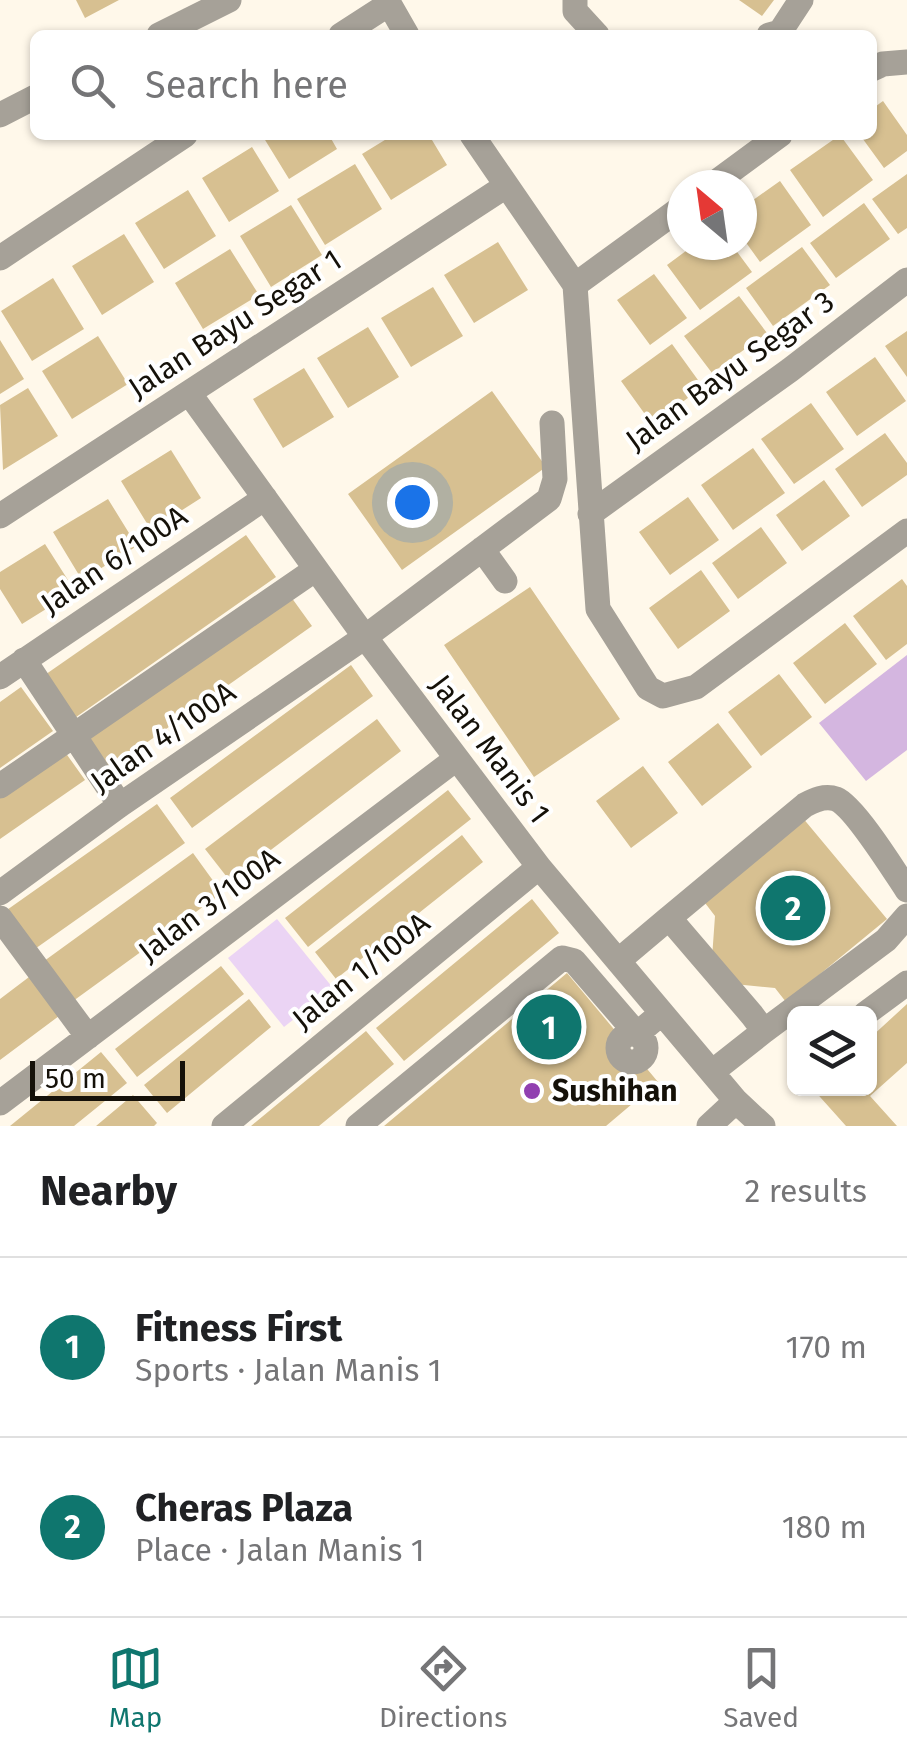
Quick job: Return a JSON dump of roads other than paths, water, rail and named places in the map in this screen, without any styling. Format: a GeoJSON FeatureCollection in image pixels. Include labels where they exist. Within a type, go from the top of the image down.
{"type":"FeatureCollection","features":[{"type":"Feature","properties":{"kind":"street"},"geometry":{"type":"LineString","coordinates":[[169,30],[228,0]]}},
{"type":"Feature","properties":{"kind":"street"},"geometry":{"type":"LineString","coordinates":[[575,0],[575,11],[592,30]]}},
{"type":"Feature","properties":{"kind":"street"},"geometry":{"type":"LineString","coordinates":[[781,30],[801,0]]}},
{"type":"Feature","properties":{"kind":"street"},"geometry":{"type":"LineString","coordinates":[[347,30],[388,2],[404,30]]}},
{"type":"Feature","properties":{"kind":"street"},"geometry":{"type":"LineString","coordinates":[[877,67],[907,62]]}},
{"type":"Feature","properties":{"kind":"street"},"geometry":{"type":"LineString","coordinates":[[0,115],[30,100]]}},
{"type":"Feature","properties":{"kind":"street"},"geometry":{"type":"LineString","coordinates":[[0,258],[177,140]]}},
{"type":"Feature","properties":{"kind":"street"},"geometry":{"type":"LineString","coordinates":[[475,140],[575,284],[598,609],[648,688],[664,696],[696,687],[907,531]]}},
{"type":"Feature","properties":{"kind":"street"},"geometry":{"type":"LineString","coordinates":[[732,170],[773,140]]}},
{"type":"Feature","properties":{"kind":"street","name":"Jalan Bayu Segar 1"},"geometry":{"type":"LineString","coordinates":[[0,516],[506,186]]}},
{"type":"Feature","properties":{"kind":"street"},"geometry":{"type":"LineString","coordinates":[[575,284],[667,217]]}},
{"type":"Feature","properties":{"kind":"street","name":"Jalan Bayu Segar 3"},"geometry":{"type":"LineString","coordinates":[[590,514],[907,280]]}},
{"type":"Feature","properties":{"kind":"street","name":"Jalan Manis 1"},"geometry":{"type":"LineString","coordinates":[[189,393],[538,867],[736,1101],[763,1126]]}},
{"type":"Feature","properties":{"kind":"street","name":"Jalan 4/100A"},"geometry":{"type":"LineString","coordinates":[[0,893],[120,805],[365,637],[549,499],[555,479],[552,423]]}},
{"type":"Feature","properties":{"kind":"street","name":"Jalan 6/100A"},"geometry":{"type":"LineString","coordinates":[[0,677],[265,498]]}},
{"type":"Feature","properties":{"kind":"street"},"geometry":{"type":"LineString","coordinates":[[482,550],[505,581]]}},
{"type":"Feature","properties":{"kind":"street"},"geometry":{"type":"LineString","coordinates":[[0,786],[316,569]]}},
{"type":"Feature","properties":{"kind":"street"},"geometry":{"type":"LineString","coordinates":[[24,660],[120,805]]}},
{"type":"Feature","properties":{"kind":"street","name":"Jalan 3/100A"},"geometry":{"type":"LineString","coordinates":[[0,1104],[456,759]]}},
{"type":"Feature","properties":{"kind":"street"},"geometry":{"type":"LineString","coordinates":[[618,961],[816,799],[836,799],[850,810],[907,890]]}},
{"type":"Feature","properties":{"kind":"street","name":"Jalan 1/100A"},"geometry":{"type":"LineString","coordinates":[[224,1126],[538,867]]}},
{"type":"Feature","properties":{"kind":"street"},"geometry":{"type":"LineString","coordinates":[[712,1072],[886,940],[907,916]]}},
{"type":"Feature","properties":{"kind":"street"},"geometry":{"type":"LineString","coordinates":[[0,918],[88,1038]]}},
{"type":"Feature","properties":{"kind":"street"},"geometry":{"type":"LineString","coordinates":[[668,918],[764,1031]]}},
{"type":"Feature","properties":{"kind":"street"},"geometry":{"type":"LineString","coordinates":[[358,1126],[562,958],[574,960],[636,1034],[662,1013]]}},
{"type":"Feature","properties":{"kind":"street"},"geometry":{"type":"LineString","coordinates":[[876,1006],[907,982]]}},
{"type":"Feature","properties":{"kind":"street"},"geometry":{"type":"LineString","coordinates":[[710,1126],[736,1101]]}},
{"type":"Feature","properties":{"kind":"place","name":"Cheras Plaza"},"geometry":{"type":"Point","coordinates":[793,908]}},
{"type":"Feature","properties":{"kind":"place","name":"Fitness First"},"geometry":{"type":"Point","coordinates":[549,1027]}},
{"type":"Feature","properties":{"kind":"place","name":"Sushihan"},"geometry":{"type":"Point","coordinates":[532,1091]}}]}
